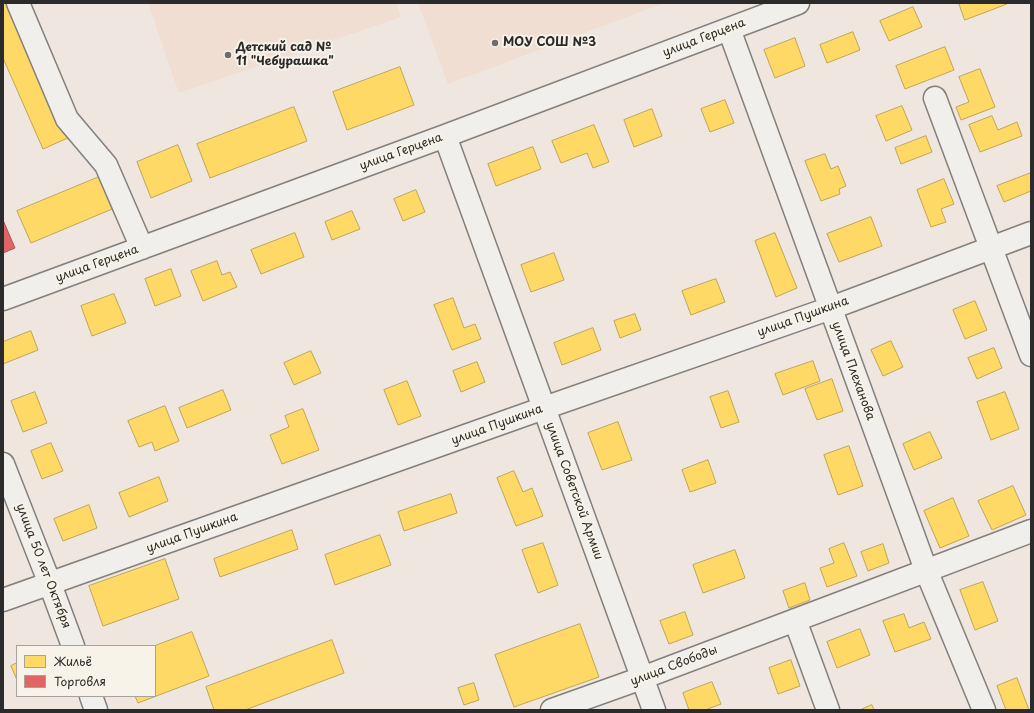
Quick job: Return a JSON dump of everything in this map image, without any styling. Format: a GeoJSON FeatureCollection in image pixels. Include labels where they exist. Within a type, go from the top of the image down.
{"type":"FeatureCollection","features":[{"type":"Feature","properties":{"kind":"street"},"geometry":{"type":"LineString","coordinates":[[18,3],[67,119],[106,165],[142,248]]}},
{"type":"Feature","properties":{"kind":"street","name":"улица Герцена"},"geometry":{"type":"LineString","coordinates":[[3,299],[445,136],[729,29],[776,7],[798,3]]}},
{"type":"Feature","properties":{"kind":"street","name":"улица Плеханова"},"geometry":{"type":"LineString","coordinates":[[729,29],[926,570],[984,710]]}},
{"type":"Feature","properties":{"kind":"street"},"geometry":{"type":"LineString","coordinates":[[935,98],[1031,355]]}},
{"type":"Feature","properties":{"kind":"street","name":"улица Советской Армии"},"geometry":{"type":"LineString","coordinates":[[445,136],[654,710]]}},
{"type":"Feature","properties":{"kind":"street","name":"улица Пушкина"},"geometry":{"type":"LineString","coordinates":[[3,600],[830,308],[1031,233]]}},
{"type":"Feature","properties":{"kind":"street","name":"улица 50 лет Октября"},"geometry":{"type":"LineString","coordinates":[[3,464],[73,645]]}},
{"type":"Feature","properties":{"kind":"street","name":"улица Свободы"},"geometry":{"type":"LineString","coordinates":[[552,710],[642,678],[1031,531]]}},
{"type":"Feature","properties":{"kind":"street"},"geometry":{"type":"LineString","coordinates":[[795,620],[828,710]]}},
{"type":"Feature","properties":{"kind":"street"},"geometry":{"type":"LineString","coordinates":[[91,697],[96,710]]}},
{"type":"Feature","properties":{"kind":"shaded area","name":"Детский сад № 11 \"Чебурашка\""},"geometry":{"type":"Polygon","coordinates":[[[148,3],[396,3],[401,17],[179,93],[148,3]]]}},
{"type":"Feature","properties":{"kind":"shaded area","name":"МОУ СОШ №3"},"geometry":{"type":"Polygon","coordinates":[[[418,3],[664,3],[448,84],[418,3]]]}},
{"type":"Feature","properties":{"kind":"building: Жильё"},"geometry":{"type":"Polygon","coordinates":[[[3,3],[11,3],[70,137],[43,149],[3,58],[3,3]]]}},
{"type":"Feature","properties":{"kind":"building: Жильё"},"geometry":{"type":"Polygon","coordinates":[[[959,3],[1007,3],[1007,4],[965,20],[959,3]]]}},
{"type":"Feature","properties":{"kind":"building: Жильё"},"geometry":{"type":"Polygon","coordinates":[[[913,7],[922,27],[889,41],[880,21],[913,7]]]}},
{"type":"Feature","properties":{"kind":"building: Жильё"},"geometry":{"type":"Polygon","coordinates":[[[853,32],[860,50],[827,63],[820,45],[853,32]]]}},
{"type":"Feature","properties":{"kind":"building: Жильё"},"geometry":{"type":"Polygon","coordinates":[[[795,38],[805,66],[775,78],[764,50],[795,38]]]}},
{"type":"Feature","properties":{"kind":"building: Жильё"},"geometry":{"type":"Polygon","coordinates":[[[945,47],[954,70],[905,89],[896,66],[945,47]]]}},
{"type":"Feature","properties":{"kind":"building: Жильё"},"geometry":{"type":"Polygon","coordinates":[[[400,67],[414,105],[347,130],[333,92],[400,67]]]}},
{"type":"Feature","properties":{"kind":"building: Жильё"},"geometry":{"type":"Polygon","coordinates":[[[980,69],[995,107],[961,120],[956,107],[969,102],[959,77],[980,69]]]}},
{"type":"Feature","properties":{"kind":"building: Жильё"},"geometry":{"type":"Polygon","coordinates":[[[725,100],[734,123],[710,132],[701,109],[725,100]]]}},
{"type":"Feature","properties":{"kind":"building: Жильё"},"geometry":{"type":"Polygon","coordinates":[[[902,106],[912,130],[886,141],[876,116],[902,106]]]}},
{"type":"Feature","properties":{"kind":"building: Жильё"},"geometry":{"type":"Polygon","coordinates":[[[294,107],[307,141],[210,178],[197,144],[294,107]]]}},
{"type":"Feature","properties":{"kind":"building: Жильё"},"geometry":{"type":"Polygon","coordinates":[[[652,109],[662,136],[634,147],[624,120],[652,109]]]}},
{"type":"Feature","properties":{"kind":"building: Жильё"},"geometry":{"type":"Polygon","coordinates":[[[992,116],[998,130],[1017,122],[1022,136],[980,152],[969,125],[992,116]]]}},
{"type":"Feature","properties":{"kind":"building: Жильё"},"geometry":{"type":"Polygon","coordinates":[[[594,125],[609,162],[593,168],[587,153],[561,163],[552,141],[594,125]]]}},
{"type":"Feature","properties":{"kind":"building: Жильё"},"geometry":{"type":"Polygon","coordinates":[[[926,136],[932,152],[901,164],[895,148],[926,136]]]}},
{"type":"Feature","properties":{"kind":"building: Жильё"},"geometry":{"type":"Polygon","coordinates":[[[178,145],[192,181],[151,198],[137,162],[178,145]]]}},
{"type":"Feature","properties":{"kind":"building: Жильё"},"geometry":{"type":"Polygon","coordinates":[[[533,147],[541,169],[496,186],[488,164],[533,147]]]}},
{"type":"Feature","properties":{"kind":"building: Жильё"},"geometry":{"type":"Polygon","coordinates":[[[825,154],[831,169],[838,166],[846,186],[839,189],[840,194],[821,201],[805,161],[825,154]]]}},
{"type":"Feature","properties":{"kind":"building: Жильё"},"geometry":{"type":"Polygon","coordinates":[[[1031,173],[1031,191],[1004,202],[997,186],[1031,173]]]}},
{"type":"Feature","properties":{"kind":"building: Жильё"},"geometry":{"type":"Polygon","coordinates":[[[104,175],[117,207],[31,243],[17,211],[104,175]]]}},
{"type":"Feature","properties":{"kind":"building: Жильё"},"geometry":{"type":"Polygon","coordinates":[[[944,179],[954,204],[941,209],[946,222],[931,227],[917,190],[944,179]]]}},
{"type":"Feature","properties":{"kind":"building: Жильё"},"geometry":{"type":"Polygon","coordinates":[[[416,190],[425,212],[403,221],[394,199],[416,190]]]}},
{"type":"Feature","properties":{"kind":"building: Жильё"},"geometry":{"type":"Polygon","coordinates":[[[352,211],[360,229],[332,240],[325,222],[352,211]]]}},
{"type":"Feature","properties":{"kind":"building: Жильё"},"geometry":{"type":"Polygon","coordinates":[[[871,217],[882,246],[839,262],[827,234],[871,217]]]}},
{"type":"Feature","properties":{"kind":"building: Жильё"},"geometry":{"type":"Polygon","coordinates":[[[295,233],[304,257],[261,274],[251,250],[295,233]]]}},
{"type":"Feature","properties":{"kind":"building: Жильё"},"geometry":{"type":"Polygon","coordinates":[[[775,233],[797,288],[776,297],[755,241],[775,233]]]}},
{"type":"Feature","properties":{"kind":"building: Жильё"},"geometry":{"type":"Polygon","coordinates":[[[554,253],[564,280],[531,292],[521,265],[554,253]]]}},
{"type":"Feature","properties":{"kind":"building: Жильё"},"geometry":{"type":"Polygon","coordinates":[[[217,261],[222,275],[230,272],[237,287],[203,301],[191,271],[217,261]]]}},
{"type":"Feature","properties":{"kind":"building: Жильё"},"geometry":{"type":"Polygon","coordinates":[[[171,269],[181,296],[155,306],[145,279],[171,269]]]}},
{"type":"Feature","properties":{"kind":"building: Жильё"},"geometry":{"type":"Polygon","coordinates":[[[716,279],[725,302],[691,315],[682,291],[716,279]]]}},
{"type":"Feature","properties":{"kind":"building: Жильё"},"geometry":{"type":"Polygon","coordinates":[[[114,294],[126,323],[92,336],[81,306],[114,294]]]}},
{"type":"Feature","properties":{"kind":"building: Жильё"},"geometry":{"type":"Polygon","coordinates":[[[453,298],[464,328],[475,324],[481,339],[452,350],[434,305],[453,298]]]}},
{"type":"Feature","properties":{"kind":"building: Жильё"},"geometry":{"type":"Polygon","coordinates":[[[975,301],[987,330],[965,339],[953,310],[975,301]]]}},
{"type":"Feature","properties":{"kind":"building: Жильё"},"geometry":{"type":"Polygon","coordinates":[[[635,314],[641,330],[620,338],[614,321],[635,314]]]}},
{"type":"Feature","properties":{"kind":"building: Жильё"},"geometry":{"type":"Polygon","coordinates":[[[593,328],[601,350],[562,365],[554,343],[593,328]]]}},
{"type":"Feature","properties":{"kind":"building: Жильё"},"geometry":{"type":"Polygon","coordinates":[[[31,331],[38,350],[3,364],[3,342],[31,331]]]}},
{"type":"Feature","properties":{"kind":"building: Жильё"},"geometry":{"type":"Polygon","coordinates":[[[891,341],[903,367],[883,376],[871,350],[891,341]]]}},
{"type":"Feature","properties":{"kind":"building: Жильё"},"geometry":{"type":"Polygon","coordinates":[[[994,348],[1002,368],[977,379],[968,358],[994,348]]]}},
{"type":"Feature","properties":{"kind":"building: Жильё"},"geometry":{"type":"Polygon","coordinates":[[[311,351],[321,373],[294,385],[284,363],[311,351]]]}},
{"type":"Feature","properties":{"kind":"building: Жильё"},"geometry":{"type":"Polygon","coordinates":[[[813,361],[820,381],[783,395],[775,374],[813,361]]]}},
{"type":"Feature","properties":{"kind":"building: Жильё"},"geometry":{"type":"Polygon","coordinates":[[[477,362],[485,382],[461,392],[453,371],[477,362]]]}},
{"type":"Feature","properties":{"kind":"building: Жильё"},"geometry":{"type":"Polygon","coordinates":[[[832,379],[843,411],[817,420],[805,389],[832,379]]]}},
{"type":"Feature","properties":{"kind":"building: Жильё"},"geometry":{"type":"Polygon","coordinates":[[[407,381],[421,416],[398,425],[384,390],[407,381]]]}},
{"type":"Feature","properties":{"kind":"building: Жильё"},"geometry":{"type":"Polygon","coordinates":[[[223,390],[231,410],[187,428],[179,408],[223,390]]]}},
{"type":"Feature","properties":{"kind":"building: Жильё"},"geometry":{"type":"Polygon","coordinates":[[[728,391],[739,422],[721,428],[710,397],[728,391]]]}},
{"type":"Feature","properties":{"kind":"building: Жильё"},"geometry":{"type":"Polygon","coordinates":[[[35,392],[47,423],[23,432],[11,401],[35,392]]]}},
{"type":"Feature","properties":{"kind":"building: Жильё"},"geometry":{"type":"Polygon","coordinates":[[[1005,392],[1019,429],[991,440],[977,402],[1005,392]]]}},
{"type":"Feature","properties":{"kind":"building: Жильё"},"geometry":{"type":"Polygon","coordinates":[[[165,406],[179,441],[155,451],[152,442],[139,447],[128,421],[165,406]]]}},
{"type":"Feature","properties":{"kind":"building: Жильё"},"geometry":{"type":"Polygon","coordinates":[[[303,409],[319,450],[282,464],[270,435],[289,427],[285,416],[303,409]]]}},
{"type":"Feature","properties":{"kind":"building: Жильё"},"geometry":{"type":"Polygon","coordinates":[[[618,422],[632,460],[602,470],[588,433],[618,422]]]}},
{"type":"Feature","properties":{"kind":"building: Жильё"},"geometry":{"type":"Polygon","coordinates":[[[930,432],[942,458],[914,470],[903,444],[930,432]]]}},
{"type":"Feature","properties":{"kind":"building: Жильё"},"geometry":{"type":"Polygon","coordinates":[[[51,443],[63,471],[42,479],[31,451],[51,443]]]}},
{"type":"Feature","properties":{"kind":"building: Жильё"},"geometry":{"type":"Polygon","coordinates":[[[849,446],[863,486],[838,495],[824,455],[849,446]]]}},
{"type":"Feature","properties":{"kind":"building: Жильё"},"geometry":{"type":"Polygon","coordinates":[[[708,460],[716,483],[690,492],[682,470],[708,460]]]}},
{"type":"Feature","properties":{"kind":"building: Жильё"},"geometry":{"type":"Polygon","coordinates":[[[514,471],[523,492],[532,488],[543,516],[516,526],[497,478],[514,471]]]}},
{"type":"Feature","properties":{"kind":"building: Жильё"},"geometry":{"type":"Polygon","coordinates":[[[159,477],[168,501],[129,517],[119,493],[159,477]]]}},
{"type":"Feature","properties":{"kind":"building: Жильё"},"geometry":{"type":"Polygon","coordinates":[[[1013,486],[1026,515],[992,530],[978,501],[1013,486]]]}},
{"type":"Feature","properties":{"kind":"building: Жильё"},"geometry":{"type":"Polygon","coordinates":[[[451,494],[457,513],[404,531],[398,512],[451,494]]]}},
{"type":"Feature","properties":{"kind":"building: Жильё"},"geometry":{"type":"Polygon","coordinates":[[[953,498],[969,536],[940,548],[924,511],[953,498]]]}},
{"type":"Feature","properties":{"kind":"building: Жильё"},"geometry":{"type":"Polygon","coordinates":[[[89,505],[97,528],[63,541],[54,519],[89,505]]]}},
{"type":"Feature","properties":{"kind":"building: Жильё"},"geometry":{"type":"Polygon","coordinates":[[[292,530],[298,549],[220,577],[214,559],[292,530]]]}},
{"type":"Feature","properties":{"kind":"building: Жильё"},"geometry":{"type":"Polygon","coordinates":[[[380,535],[391,565],[335,585],[325,555],[380,535]]]}},
{"type":"Feature","properties":{"kind":"building: Жильё"},"geometry":{"type":"Polygon","coordinates":[[[543,543],[558,585],[538,593],[522,550],[543,543]]]}},
{"type":"Feature","properties":{"kind":"building: Жильё"},"geometry":{"type":"Polygon","coordinates":[[[844,543],[857,576],[827,587],[820,568],[834,563],[829,549],[844,543]]]}},
{"type":"Feature","properties":{"kind":"building: Жильё"},"geometry":{"type":"Polygon","coordinates":[[[883,544],[889,563],[868,571],[861,552],[883,544]]]}},
{"type":"Feature","properties":{"kind":"building: Жильё"},"geometry":{"type":"Polygon","coordinates":[[[735,550],[745,578],[703,593],[693,565],[735,550]]]}},
{"type":"Feature","properties":{"kind":"building: Жильё"},"geometry":{"type":"Polygon","coordinates":[[[165,559],[179,599],[103,626],[89,586],[165,559]]]}},
{"type":"Feature","properties":{"kind":"building: Жильё"},"geometry":{"type":"Polygon","coordinates":[[[983,582],[998,621],[975,630],[960,590],[983,582]]]}},
{"type":"Feature","properties":{"kind":"building: Жильё"},"geometry":{"type":"Polygon","coordinates":[[[805,583],[810,600],[789,608],[783,591],[805,583]]]}},
{"type":"Feature","properties":{"kind":"building: Жильё"},"geometry":{"type":"Polygon","coordinates":[[[685,612],[693,635],[669,644],[660,621],[685,612]]]}},
{"type":"Feature","properties":{"kind":"building: Жильё"},"geometry":{"type":"Polygon","coordinates":[[[904,614],[909,628],[924,622],[931,639],[895,652],[883,621],[904,614]]]}},
{"type":"Feature","properties":{"kind":"building: Жильё"},"geometry":{"type":"Polygon","coordinates":[[[580,624],[599,677],[514,707],[495,655],[580,624]]]}},
{"type":"Feature","properties":{"kind":"building: Жильё"},"geometry":{"type":"Polygon","coordinates":[[[860,629],[870,655],[837,668],[827,642],[860,629]]]}},
{"type":"Feature","properties":{"kind":"building: Жильё"},"geometry":{"type":"Polygon","coordinates":[[[192,632],[209,676],[156,696],[156,646],[192,632]]]}},
{"type":"Feature","properties":{"kind":"building: Жильё"},"geometry":{"type":"Polygon","coordinates":[[[332,640],[344,673],[245,710],[214,710],[206,687],[332,640]]]}},
{"type":"Feature","properties":{"kind":"building: Жильё"},"geometry":{"type":"Polygon","coordinates":[[[791,660],[800,686],[778,694],[769,668],[791,660]]]}},
{"type":"Feature","properties":{"kind":"building: Жильё"},"geometry":{"type":"Polygon","coordinates":[[[16,664],[16,678],[11,666],[16,664]]]}},
{"type":"Feature","properties":{"kind":"building: Жильё"},"geometry":{"type":"Polygon","coordinates":[[[1017,678],[1029,710],[1006,710],[997,686],[1017,678]]]}},
{"type":"Feature","properties":{"kind":"building: Жильё"},"geometry":{"type":"Polygon","coordinates":[[[712,682],[721,704],[705,710],[689,710],[683,693],[712,682]]]}},
{"type":"Feature","properties":{"kind":"building: Жильё"},"geometry":{"type":"Polygon","coordinates":[[[474,683],[479,700],[464,705],[458,688],[474,683]]]}},
{"type":"Feature","properties":{"kind":"building: Жильё"},"geometry":{"type":"Polygon","coordinates":[[[135,697],[154,697],[138,703],[135,697]]]}},
{"type":"Feature","properties":{"kind":"building: Жильё"},"geometry":{"type":"Polygon","coordinates":[[[872,705],[874,710],[860,710],[872,705]]]}},
{"type":"Feature","properties":{"kind":"building: Торговля"},"geometry":{"type":"Polygon","coordinates":[[[3,220],[15,248],[3,253],[3,220]]]}},
{"type":"Feature","properties":{"kind":"place","name":"МОУ СОШ №3"},"geometry":{"type":"Point","coordinates":[495,43]}},
{"type":"Feature","properties":{"kind":"place","name":"Детский сад № 11 \"Чебурашка\""},"geometry":{"type":"Point","coordinates":[228,55]}}]}
